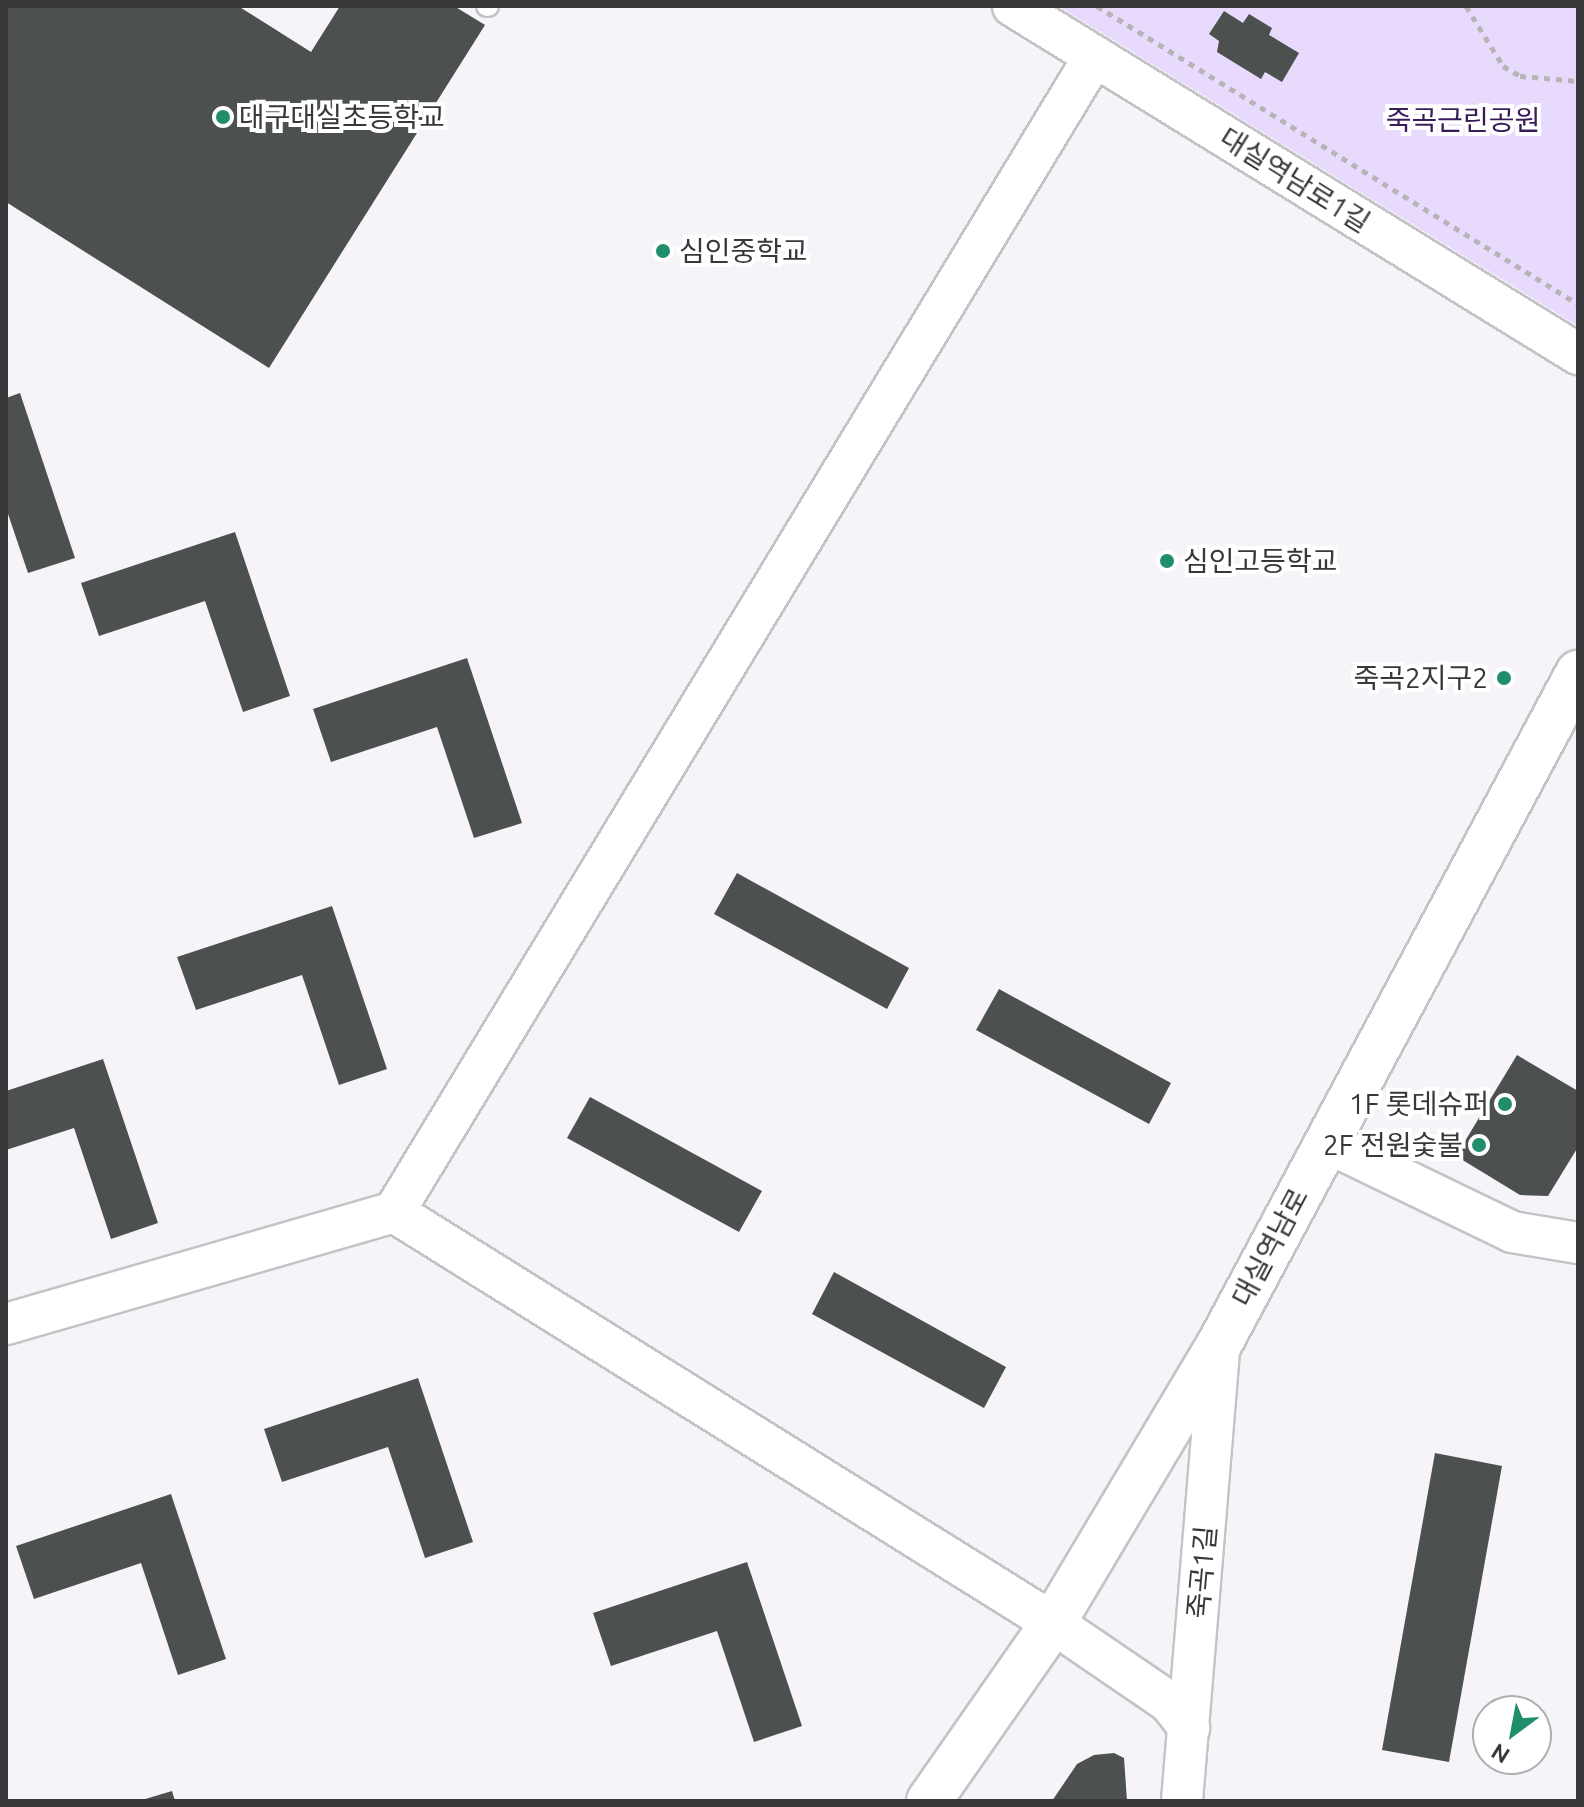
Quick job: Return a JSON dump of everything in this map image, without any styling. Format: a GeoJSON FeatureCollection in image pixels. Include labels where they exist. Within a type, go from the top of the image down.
{"type":"FeatureCollection","features":[{"type":"Feature","properties":{"kind":"street","name":"대실역남로1길"},"geometry":{"type":"LineString","coordinates":[[1013,6],[1578,354]]}},
{"type":"Feature","properties":{"kind":"street"},"geometry":{"type":"LineString","coordinates":[[6,1324],[394,1212],[1094,57]]}},
{"type":"Feature","properties":{"kind":"street","name":"대실역남로"},"geometry":{"type":"LineString","coordinates":[[929,1801],[1053,1623],[1220,1343],[1578,673]]}},
{"type":"Feature","properties":{"kind":"street"},"geometry":{"type":"LineString","coordinates":[[1326,1142],[1512,1232],[1578,1243]]}},
{"type":"Feature","properties":{"kind":"street"},"geometry":{"type":"LineString","coordinates":[[394,1212],[1053,1623],[1169,1702],[1189,1728]]}},
{"type":"Feature","properties":{"kind":"street","name":"죽곡1길"},"geometry":{"type":"LineString","coordinates":[[1182,1801],[1220,1343]]}},
{"type":"Feature","properties":{"kind":"path"},"geometry":{"type":"LineString","coordinates":[[1097,6],[1578,304]]}},
{"type":"Feature","properties":{"kind":"path"},"geometry":{"type":"LineString","coordinates":[[1466,6],[1503,66],[1520,76],[1578,81]]}},
{"type":"Feature","properties":{"kind":"green space","name":"죽곡근린공원"},"geometry":{"type":"Polygon","coordinates":[[[1058,6],[1572,6],[1578,10],[1578,326],[1058,6]]]}},
{"type":"Feature","properties":{"kind":"building","name":"대구대실초등학교"},"geometry":{"type":"Polygon","coordinates":[[[7,6],[238,6],[311,52],[340,6],[454,6],[485,25],[269,368],[6,202],[7,6]]]}},
{"type":"Feature","properties":{"kind":"building"},"geometry":{"type":"Polygon","coordinates":[[[1224,11],[1243,23],[1249,14],[1272,28],[1269,35],[1299,53],[1282,82],[1265,72],[1261,79],[1217,52],[1219,41],[1209,34],[1224,11]]]}},
{"type":"Feature","properties":{"kind":"building"},"geometry":{"type":"Polygon","coordinates":[[[20,393],[75,558],[28,573],[6,508],[6,398],[20,393]]]}},
{"type":"Feature","properties":{"kind":"building"},"geometry":{"type":"Polygon","coordinates":[[[235,532],[290,696],[243,712],[205,601],[99,636],[81,583],[235,532]]]}},
{"type":"Feature","properties":{"kind":"building"},"geometry":{"type":"Polygon","coordinates":[[[467,658],[522,823],[474,838],[437,727],[331,762],[313,709],[467,658]]]}},
{"type":"Feature","properties":{"kind":"building"},"geometry":{"type":"Polygon","coordinates":[[[737,873],[909,968],[887,1009],[714,914],[737,873]]]}},
{"type":"Feature","properties":{"kind":"building"},"geometry":{"type":"Polygon","coordinates":[[[332,906],[387,1069],[339,1085],[302,975],[196,1010],[177,957],[332,906]]]}},
{"type":"Feature","properties":{"kind":"building"},"geometry":{"type":"Polygon","coordinates":[[[999,989],[1171,1083],[1149,1124],[976,1030],[999,989]]]}},
{"type":"Feature","properties":{"kind":"building"},"geometry":{"type":"Polygon","coordinates":[[[1517,1055],[1578,1091],[1578,1147],[1548,1196],[1520,1195],[1456,1156],[1517,1055]]]}},
{"type":"Feature","properties":{"kind":"building"},"geometry":{"type":"Polygon","coordinates":[[[103,1059],[158,1223],[111,1239],[74,1128],[6,1150],[6,1091],[103,1059]]]}},
{"type":"Feature","properties":{"kind":"building"},"geometry":{"type":"Polygon","coordinates":[[[590,1097],[762,1191],[739,1232],[567,1138],[590,1097]]]}},
{"type":"Feature","properties":{"kind":"building"},"geometry":{"type":"Polygon","coordinates":[[[834,1272],[1006,1367],[984,1408],[812,1314],[834,1272]]]}},
{"type":"Feature","properties":{"kind":"building"},"geometry":{"type":"Polygon","coordinates":[[[418,1378],[473,1542],[425,1558],[388,1447],[282,1482],[264,1429],[418,1378]]]}},
{"type":"Feature","properties":{"kind":"building"},"geometry":{"type":"Polygon","coordinates":[[[1435,1453],[1502,1466],[1449,1762],[1382,1750],[1435,1453]]]}},
{"type":"Feature","properties":{"kind":"building"},"geometry":{"type":"Polygon","coordinates":[[[171,1494],[226,1659],[178,1675],[141,1563],[34,1599],[16,1546],[171,1494]]]}},
{"type":"Feature","properties":{"kind":"building"},"geometry":{"type":"Polygon","coordinates":[[[747,1562],[802,1726],[754,1742],[717,1631],[611,1666],[593,1613],[747,1562]]]}},
{"type":"Feature","properties":{"kind":"building"},"geometry":{"type":"Polygon","coordinates":[[[1114,1753],[1124,1758],[1127,1801],[1052,1801],[1077,1764],[1094,1755],[1114,1753]]]}},
{"type":"Feature","properties":{"kind":"building"},"geometry":{"type":"Polygon","coordinates":[[[172,1791],[175,1801],[142,1801],[142,1800],[172,1791]]]}},
{"type":"Feature","properties":{"kind":"place","name":"대구대실초등학교"},"geometry":{"type":"Point","coordinates":[223,117]}},
{"type":"Feature","properties":{"kind":"place","name":"심인중학교"},"geometry":{"type":"Point","coordinates":[663,251]}},
{"type":"Feature","properties":{"kind":"place","name":"심인고등학교"},"geometry":{"type":"Point","coordinates":[1167,561]}},
{"type":"Feature","properties":{"kind":"place","name":"죽곡2지구2"},"geometry":{"type":"Point","coordinates":[1504,678]}},
{"type":"Feature","properties":{"kind":"place","name":"1F 롯데슈퍼"},"geometry":{"type":"Point","coordinates":[1505,1104]}},
{"type":"Feature","properties":{"kind":"place","name":"2F 전원숯불"},"geometry":{"type":"Point","coordinates":[1479,1145]}}]}
